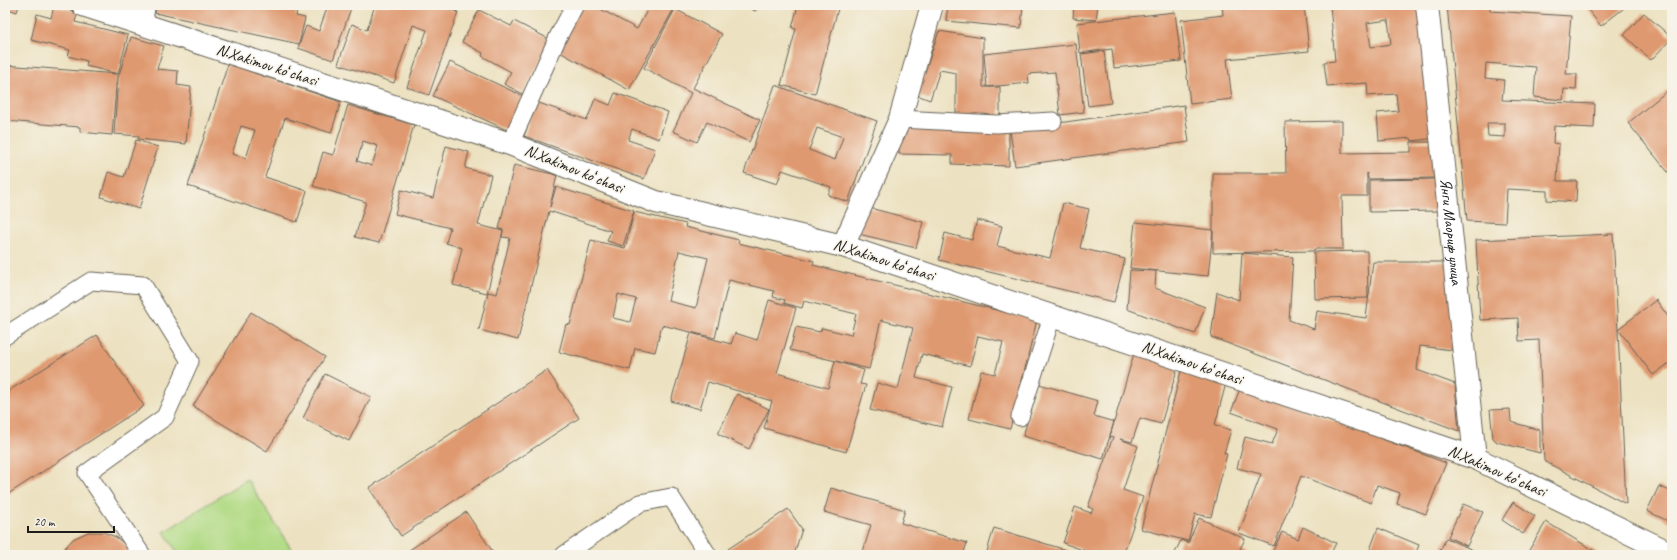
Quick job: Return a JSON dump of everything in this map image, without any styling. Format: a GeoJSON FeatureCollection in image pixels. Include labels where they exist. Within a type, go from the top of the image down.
{"type":"FeatureCollection","features":[{"type":"Feature","properties":{"kind":"street","name":"N.Xakimov koʻchasi"},"geometry":{"type":"LineString","coordinates":[[83,5],[142,14],[510,144],[656,202],[843,246],[1475,458],[1672,554]]}},
{"type":"Feature","properties":{"kind":"street"},"geometry":{"type":"LineString","coordinates":[[843,246],[900,119],[932,5]]}},
{"type":"Feature","properties":{"kind":"street","name":"Янги Маориф улица"},"geometry":{"type":"LineString","coordinates":[[1427,5],[1475,458]]}},
{"type":"Feature","properties":{"kind":"lane"},"geometry":{"type":"LineString","coordinates":[[510,144],[558,37],[575,5]]}},
{"type":"Feature","properties":{"kind":"lane"},"geometry":{"type":"LineString","coordinates":[[900,119],[997,124],[1053,121]]}},
{"type":"Feature","properties":{"kind":"lane"},"geometry":{"type":"LineString","coordinates":[[5,336],[91,281],[144,285],[190,361],[165,417],[87,474],[142,555]]}},
{"type":"Feature","properties":{"kind":"lane"},"geometry":{"type":"LineString","coordinates":[[1020,417],[1052,316]]}},
{"type":"Feature","properties":{"kind":"lane"},"geometry":{"type":"LineString","coordinates":[[564,555],[640,503],[671,497],[708,555]]}},
{"type":"Feature","properties":{"kind":"green space"},"geometry":{"type":"Polygon","coordinates":[[[247,479],[295,555],[179,555],[164,532],[247,479]]]}},
{"type":"Feature","properties":{"kind":"building"},"geometry":{"type":"Polygon","coordinates":[[[5,5],[19,5],[17,12],[5,8],[5,5]]]}},
{"type":"Feature","properties":{"kind":"building"},"geometry":{"type":"Polygon","coordinates":[[[156,5],[298,5],[296,16],[305,18],[299,44],[155,13],[156,5]]]}},
{"type":"Feature","properties":{"kind":"building"},"geometry":{"type":"Polygon","coordinates":[[[328,5],[352,5],[333,60],[298,48],[306,26],[319,31],[328,5]]]}},
{"type":"Feature","properties":{"kind":"building"},"geometry":{"type":"Polygon","coordinates":[[[375,5],[439,5],[458,12],[429,95],[407,87],[427,30],[413,25],[394,83],[338,64],[352,24],[367,30],[375,5]]]}},
{"type":"Feature","properties":{"kind":"building"},"geometry":{"type":"Polygon","coordinates":[[[580,5],[593,5],[637,29],[650,5],[676,5],[629,90],[556,50],[580,5]]]}},
{"type":"Feature","properties":{"kind":"building"},"geometry":{"type":"Polygon","coordinates":[[[744,5],[758,5],[755,11],[744,5]]]}},
{"type":"Feature","properties":{"kind":"building"},"geometry":{"type":"Polygon","coordinates":[[[798,5],[839,5],[815,94],[781,85],[796,29],[792,28],[798,5]]]}},
{"type":"Feature","properties":{"kind":"building"},"geometry":{"type":"Polygon","coordinates":[[[948,5],[1023,5],[1021,28],[946,21],[948,5]]]}},
{"type":"Feature","properties":{"kind":"building"},"geometry":{"type":"Polygon","coordinates":[[[1074,5],[1098,5],[1096,20],[1073,18],[1074,5]]]}},
{"type":"Feature","properties":{"kind":"building"},"geometry":{"type":"Polygon","coordinates":[[[1304,5],[1309,51],[1227,59],[1232,99],[1190,104],[1181,20],[1223,15],[1222,6],[1304,5]]]}},
{"type":"Feature","properties":{"kind":"building"},"geometry":{"type":"Polygon","coordinates":[[[1330,5],[1420,5],[1436,138],[1412,141],[1411,138],[1379,141],[1377,113],[1398,111],[1396,94],[1368,96],[1367,83],[1327,86],[1324,62],[1335,61],[1330,5]],[[1388,20],[1367,23],[1371,47],[1391,44],[1388,20]]]}},
{"type":"Feature","properties":{"kind":"building"},"geometry":{"type":"Polygon","coordinates":[[[1447,5],[1490,5],[1490,11],[1571,16],[1566,74],[1577,74],[1576,90],[1564,89],[1563,100],[1534,97],[1536,67],[1486,63],[1485,78],[1504,80],[1502,100],[1595,104],[1594,128],[1554,126],[1553,143],[1559,144],[1557,181],[1577,181],[1576,202],[1547,200],[1547,191],[1507,189],[1505,223],[1467,221],[1447,5]],[[1487,123],[1488,136],[1505,137],[1505,123],[1487,123]]]}},
{"type":"Feature","properties":{"kind":"building"},"geometry":{"type":"Polygon","coordinates":[[[1584,5],[1628,5],[1601,26],[1584,5]]]}},
{"type":"Feature","properties":{"kind":"building"},"geometry":{"type":"Polygon","coordinates":[[[54,6],[78,12],[75,22],[128,35],[118,74],[86,66],[87,61],[68,56],[70,50],[31,40],[37,14],[51,18],[54,6]]]}},
{"type":"Feature","properties":{"kind":"building"},"geometry":{"type":"Polygon","coordinates":[[[675,9],[722,34],[693,88],[760,120],[749,142],[707,122],[697,142],[673,131],[691,93],[644,68],[675,9]]]}},
{"type":"Feature","properties":{"kind":"building"},"geometry":{"type":"Polygon","coordinates":[[[479,10],[511,26],[514,21],[551,40],[523,94],[504,84],[511,72],[482,56],[483,53],[462,42],[479,10]]]}},
{"type":"Feature","properties":{"kind":"building"},"geometry":{"type":"Polygon","coordinates":[[[1175,12],[1181,61],[1114,68],[1112,49],[1080,53],[1077,23],[1175,12]]]}},
{"type":"Feature","properties":{"kind":"building"},"geometry":{"type":"Polygon","coordinates":[[[1644,13],[1672,38],[1651,60],[1624,35],[1644,13]]]}},
{"type":"Feature","properties":{"kind":"building"},"geometry":{"type":"Polygon","coordinates":[[[939,31],[983,38],[983,87],[1000,87],[1000,120],[956,120],[956,73],[940,70],[930,100],[917,95],[939,31]]]}},
{"type":"Feature","properties":{"kind":"building"},"geometry":{"type":"Polygon","coordinates":[[[131,37],[164,46],[157,69],[178,71],[177,85],[191,87],[186,144],[138,139],[139,136],[114,134],[118,78],[131,37]]]}},
{"type":"Feature","properties":{"kind":"building"},"geometry":{"type":"Polygon","coordinates":[[[1076,44],[1084,112],[1060,115],[1055,72],[1028,74],[1029,83],[987,87],[984,54],[1076,44]]]}},
{"type":"Feature","properties":{"kind":"building"},"geometry":{"type":"Polygon","coordinates":[[[1104,51],[1111,103],[1088,106],[1081,54],[1104,51]]]}},
{"type":"Feature","properties":{"kind":"building"},"geometry":{"type":"Polygon","coordinates":[[[450,62],[523,96],[507,130],[433,96],[450,62]]]}},
{"type":"Feature","properties":{"kind":"building"},"geometry":{"type":"Polygon","coordinates":[[[228,64],[341,102],[331,133],[285,118],[265,177],[307,191],[297,222],[188,186],[228,64]],[[241,126],[232,154],[246,158],[255,130],[241,126]]]}},
{"type":"Feature","properties":{"kind":"building"},"geometry":{"type":"Polygon","coordinates":[[[5,65],[117,74],[112,135],[80,132],[80,127],[5,121],[5,65]]]}},
{"type":"Feature","properties":{"kind":"building"},"geometry":{"type":"Polygon","coordinates":[[[775,85],[877,121],[848,202],[828,195],[831,187],[782,170],[777,184],[744,173],[775,85]],[[817,128],[809,150],[835,160],[843,137],[817,128]]]}},
{"type":"Feature","properties":{"kind":"building"},"geometry":{"type":"Polygon","coordinates":[[[1672,87],[1672,177],[1628,123],[1672,87]]]}},
{"type":"Feature","properties":{"kind":"building"},"geometry":{"type":"Polygon","coordinates":[[[615,93],[668,112],[659,139],[632,129],[628,140],[655,149],[644,179],[524,136],[536,102],[587,120],[595,99],[610,105],[615,93]]]}},
{"type":"Feature","properties":{"kind":"building"},"geometry":{"type":"Polygon","coordinates":[[[348,105],[414,125],[379,243],[355,237],[366,202],[313,186],[323,152],[333,155],[348,105]],[[363,141],[357,161],[372,166],[378,146],[363,141]]]}},
{"type":"Feature","properties":{"kind":"building"},"geometry":{"type":"Polygon","coordinates":[[[1184,105],[1189,142],[1015,166],[1010,130],[1184,105]]]}},
{"type":"Feature","properties":{"kind":"building"},"geometry":{"type":"Polygon","coordinates":[[[1342,121],[1342,153],[1411,152],[1411,142],[1433,142],[1434,178],[1368,179],[1367,173],[1367,196],[1342,196],[1343,249],[1213,253],[1213,173],[1286,173],[1285,122],[1342,121]]]}},
{"type":"Feature","properties":{"kind":"building"},"geometry":{"type":"Polygon","coordinates":[[[899,128],[1009,130],[1009,166],[952,164],[952,155],[899,154],[899,128]]]}},
{"type":"Feature","properties":{"kind":"building"},"geometry":{"type":"Polygon","coordinates":[[[136,140],[158,147],[139,209],[101,197],[108,172],[124,177],[136,140]]]}},
{"type":"Feature","properties":{"kind":"building"},"geometry":{"type":"Polygon","coordinates":[[[446,146],[469,152],[465,168],[491,175],[478,225],[503,231],[487,293],[453,285],[462,248],[446,243],[450,228],[395,214],[401,190],[433,198],[446,146]]]}},
{"type":"Feature","properties":{"kind":"building"},"geometry":{"type":"Polygon","coordinates":[[[514,165],[557,175],[550,207],[556,187],[634,211],[623,246],[607,241],[611,231],[549,211],[518,340],[479,330],[488,292],[497,294],[510,238],[502,237],[503,230],[499,229],[514,165]]]}},
{"type":"Feature","properties":{"kind":"building"},"geometry":{"type":"Polygon","coordinates":[[[1438,179],[1439,211],[1369,212],[1369,180],[1438,179]]]}},
{"type":"Feature","properties":{"kind":"building"},"geometry":{"type":"Polygon","coordinates":[[[1063,203],[1089,209],[1080,248],[1125,259],[1114,302],[939,260],[945,233],[972,240],[977,220],[1002,226],[997,246],[1050,258],[1063,203]]]}},
{"type":"Feature","properties":{"kind":"building"},"geometry":{"type":"Polygon","coordinates":[[[866,207],[923,222],[916,248],[859,234],[866,207]]]}},
{"type":"Feature","properties":{"kind":"building"},"geometry":{"type":"Polygon","coordinates":[[[634,212],[686,224],[685,227],[739,240],[738,243],[814,261],[813,265],[1037,320],[1010,429],[969,419],[981,371],[995,374],[1003,342],[978,336],[970,366],[922,354],[916,378],[952,387],[942,427],[870,410],[877,383],[898,389],[913,328],[881,320],[869,369],[790,350],[796,327],[820,332],[822,328],[851,335],[856,314],[804,301],[802,308],[784,303],[785,300],[773,297],[774,291],[729,280],[715,338],[662,325],[655,352],[635,348],[630,370],[559,352],[566,324],[570,325],[591,240],[625,248],[634,212]],[[679,251],[668,301],[696,308],[708,258],[679,251]],[[618,294],[613,318],[630,322],[636,299],[618,294]]]}},
{"type":"Feature","properties":{"kind":"building"},"geometry":{"type":"Polygon","coordinates":[[[1135,222],[1213,230],[1208,276],[1130,268],[1135,222]]]}},
{"type":"Feature","properties":{"kind":"building"},"geometry":{"type":"Polygon","coordinates":[[[1613,234],[1626,504],[1544,461],[1539,340],[1519,341],[1518,318],[1480,320],[1476,240],[1613,234]]]}},
{"type":"Feature","properties":{"kind":"building"},"geometry":{"type":"Polygon","coordinates":[[[1367,251],[1368,298],[1315,299],[1314,252],[1367,251]]]}},
{"type":"Feature","properties":{"kind":"building"},"geometry":{"type":"Polygon","coordinates":[[[1242,253],[1293,257],[1289,320],[1314,329],[1317,311],[1366,318],[1373,262],[1448,262],[1452,350],[1420,346],[1417,370],[1455,384],[1459,431],[1211,337],[1217,292],[1239,300],[1242,253]]]}},
{"type":"Feature","properties":{"kind":"building"},"geometry":{"type":"Polygon","coordinates":[[[1130,270],[1156,271],[1155,288],[1205,307],[1195,334],[1127,309],[1130,270]]]}},
{"type":"Feature","properties":{"kind":"building"},"geometry":{"type":"Polygon","coordinates":[[[769,300],[796,308],[777,373],[828,388],[835,361],[864,370],[860,384],[866,385],[846,452],[764,428],[772,401],[708,382],[700,409],[671,401],[691,333],[731,344],[735,333],[757,340],[769,300]]]}},
{"type":"Feature","properties":{"kind":"building"},"geometry":{"type":"Polygon","coordinates":[[[1656,300],[1672,322],[1672,364],[1671,362],[1653,375],[1618,329],[1656,300]]]}},
{"type":"Feature","properties":{"kind":"building"},"geometry":{"type":"Polygon","coordinates":[[[251,312],[325,357],[267,451],[193,406],[251,312]]]}},
{"type":"Feature","properties":{"kind":"building"},"geometry":{"type":"Polygon","coordinates":[[[97,335],[144,406],[5,496],[5,393],[97,335]]]}},
{"type":"Feature","properties":{"kind":"building"},"geometry":{"type":"Polygon","coordinates":[[[1135,350],[1179,363],[1161,424],[1140,418],[1132,442],[1120,439],[1138,446],[1123,490],[1143,497],[1123,555],[1097,555],[1063,543],[1075,507],[1091,513],[1093,509],[1088,507],[1113,437],[1110,436],[1135,350]]]}},
{"type":"Feature","properties":{"kind":"building"},"geometry":{"type":"Polygon","coordinates":[[[547,370],[579,418],[401,536],[369,488],[547,370]]]}},
{"type":"Feature","properties":{"kind":"building"},"geometry":{"type":"Polygon","coordinates":[[[1181,371],[1226,383],[1215,425],[1231,430],[1224,453],[1227,454],[1211,517],[1195,514],[1188,541],[1141,529],[1181,371]]]}},
{"type":"Feature","properties":{"kind":"building"},"geometry":{"type":"Polygon","coordinates":[[[325,374],[371,397],[349,441],[303,418],[325,374]]]}},
{"type":"Feature","properties":{"kind":"building"},"geometry":{"type":"Polygon","coordinates":[[[1039,384],[1098,401],[1094,416],[1114,422],[1103,459],[1023,436],[1039,384]]]}},
{"type":"Feature","properties":{"kind":"building"},"geometry":{"type":"Polygon","coordinates":[[[1241,386],[1446,463],[1426,514],[1397,504],[1400,493],[1377,485],[1371,503],[1301,476],[1274,546],[1239,533],[1261,474],[1237,468],[1245,437],[1272,444],[1278,429],[1231,412],[1241,386]]]}},
{"type":"Feature","properties":{"kind":"building"},"geometry":{"type":"Polygon","coordinates":[[[737,394],[769,409],[749,449],[718,434],[737,394]]]}},
{"type":"Feature","properties":{"kind":"building"},"geometry":{"type":"Polygon","coordinates":[[[1510,409],[1511,422],[1540,430],[1540,453],[1497,442],[1493,438],[1490,410],[1510,409]]]}},
{"type":"Feature","properties":{"kind":"building"},"geometry":{"type":"Polygon","coordinates":[[[1659,486],[1672,492],[1672,523],[1647,511],[1659,486]]]}},
{"type":"Feature","properties":{"kind":"building"},"geometry":{"type":"Polygon","coordinates":[[[831,488],[905,510],[901,523],[967,543],[963,555],[862,555],[871,525],[824,512],[831,488]]]}},
{"type":"Feature","properties":{"kind":"building"},"geometry":{"type":"Polygon","coordinates":[[[1513,502],[1535,516],[1523,534],[1502,520],[1513,502]]]}},
{"type":"Feature","properties":{"kind":"building"},"geometry":{"type":"Polygon","coordinates":[[[1463,504],[1483,512],[1467,546],[1448,537],[1463,504]]]}},
{"type":"Feature","properties":{"kind":"building"},"geometry":{"type":"Polygon","coordinates":[[[788,509],[802,529],[794,555],[732,555],[728,549],[788,509]]]}},
{"type":"Feature","properties":{"kind":"building"},"geometry":{"type":"Polygon","coordinates":[[[466,512],[495,555],[402,555],[466,512]]]}},
{"type":"Feature","properties":{"kind":"building"},"geometry":{"type":"Polygon","coordinates":[[[1199,518],[1245,539],[1240,549],[1251,555],[1174,555],[1181,540],[1188,543],[1199,518]]]}},
{"type":"Feature","properties":{"kind":"building"},"geometry":{"type":"Polygon","coordinates":[[[1546,522],[1590,548],[1601,555],[1526,555],[1546,522]]]}},
{"type":"Feature","properties":{"kind":"building"},"geometry":{"type":"Polygon","coordinates":[[[1303,527],[1336,543],[1330,555],[1271,555],[1282,532],[1298,539],[1303,527]]]}},
{"type":"Feature","properties":{"kind":"building"},"geometry":{"type":"Polygon","coordinates":[[[994,528],[1076,553],[1076,555],[986,555],[994,528]]]}},
{"type":"Feature","properties":{"kind":"building"},"geometry":{"type":"Polygon","coordinates":[[[1378,528],[1419,545],[1415,555],[1368,555],[1378,528]]]}},
{"type":"Feature","properties":{"kind":"building"},"geometry":{"type":"Polygon","coordinates":[[[88,532],[103,532],[116,537],[128,547],[132,555],[61,555],[63,550],[73,539],[88,532]]]}},
{"type":"Feature","properties":{"kind":"building"},"geometry":{"type":"Polygon","coordinates":[[[1446,538],[1484,555],[1438,555],[1446,538]]]}}]}
